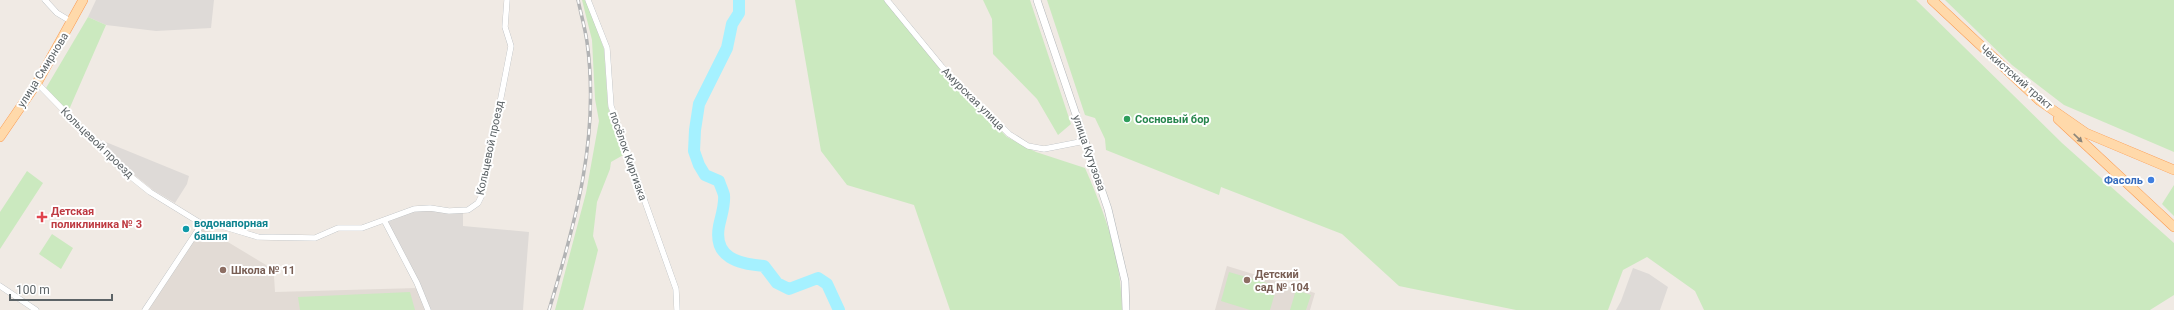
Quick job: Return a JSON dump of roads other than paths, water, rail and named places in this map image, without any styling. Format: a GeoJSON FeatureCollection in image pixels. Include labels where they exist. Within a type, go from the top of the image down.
{"type":"FeatureCollection","features":[{"type":"Feature","properties":{"kind":"main road","name":"улица Смирнова"},"geometry":{"type":"LineString","coordinates":[[0,137],[37,83],[83,0]]}},
{"type":"Feature","properties":{"kind":"main road","name":"Чекистский тракт"},"geometry":{"type":"LineString","coordinates":[[1932,0],[2040,101],[2086,133],[2174,170]]}},
{"type":"Feature","properties":{"kind":"main road"},"geometry":{"type":"LineString","coordinates":[[2040,101],[2174,227]]}},
{"type":"Feature","properties":{"kind":"street"},"geometry":{"type":"LineString","coordinates":[[45,0],[57,13],[72,22]]}},
{"type":"Feature","properties":{"kind":"street","name":"Кольцевой проезд"},"geometry":{"type":"LineString","coordinates":[[37,83],[120,168],[150,192],[202,224],[215,224],[258,237],[315,238],[334,229],[362,228],[414,209],[430,208],[449,211],[468,210],[478,203],[482,195],[511,46],[505,27],[507,0]]}},
{"type":"Feature","properties":{"kind":"street","name":"посёлок Киргизка"},"geometry":{"type":"LineString","coordinates":[[588,0],[607,48],[611,106],[676,289],[677,310]]}},
{"type":"Feature","properties":{"kind":"street","name":"Амурская улица"},"geometry":{"type":"LineString","coordinates":[[887,0],[942,67],[1008,134],[1028,146],[1044,148],[1085,141]]}},
{"type":"Feature","properties":{"kind":"street","name":"улица Кутузова"},"geometry":{"type":"LineString","coordinates":[[1038,0],[1118,245],[1125,281],[1126,310]]}},
{"type":"Feature","properties":{"kind":"street"},"geometry":{"type":"LineString","coordinates":[[384,220],[417,283],[428,310]]}},
{"type":"Feature","properties":{"kind":"street"},"geometry":{"type":"LineString","coordinates":[[144,310],[202,224]]}},
{"type":"Feature","properties":{"kind":"street"},"geometry":{"type":"LineString","coordinates":[[0,286],[36,310]]}},
{"type":"Feature","properties":{"kind":"waterway"},"geometry":{"type":"LineString","coordinates":[[739,0],[739,13],[732,24],[727,48],[699,104],[695,130],[694,151],[699,165],[705,175],[719,181],[724,195],[718,237],[720,245],[724,252],[737,261],[764,266],[777,283],[789,289],[818,278],[827,284],[839,310]]}},
{"type":"Feature","properties":{"kind":"railway"},"geometry":{"type":"LineString","coordinates":[[549,310],[576,211],[588,144],[590,77],[587,42],[578,0]]}},
{"type":"Feature","properties":{"kind":"place","name":"Сосновый бор"},"geometry":{"type":"Point","coordinates":[1127,119]}},
{"type":"Feature","properties":{"kind":"place","name":"Фасоль"},"geometry":{"type":"Point","coordinates":[2151,180]}},
{"type":"Feature","properties":{"kind":"place","name":"Детская поликлиника № 3"},"geometry":{"type":"Point","coordinates":[42,217]}},
{"type":"Feature","properties":{"kind":"place","name":"водонапорная башня"},"geometry":{"type":"Point","coordinates":[186,229]}},
{"type":"Feature","properties":{"kind":"place","name":"Школа № 11"},"geometry":{"type":"Point","coordinates":[223,270]}},
{"type":"Feature","properties":{"kind":"place","name":"Детский сад № 104"},"geometry":{"type":"Point","coordinates":[1247,280]}}]}
